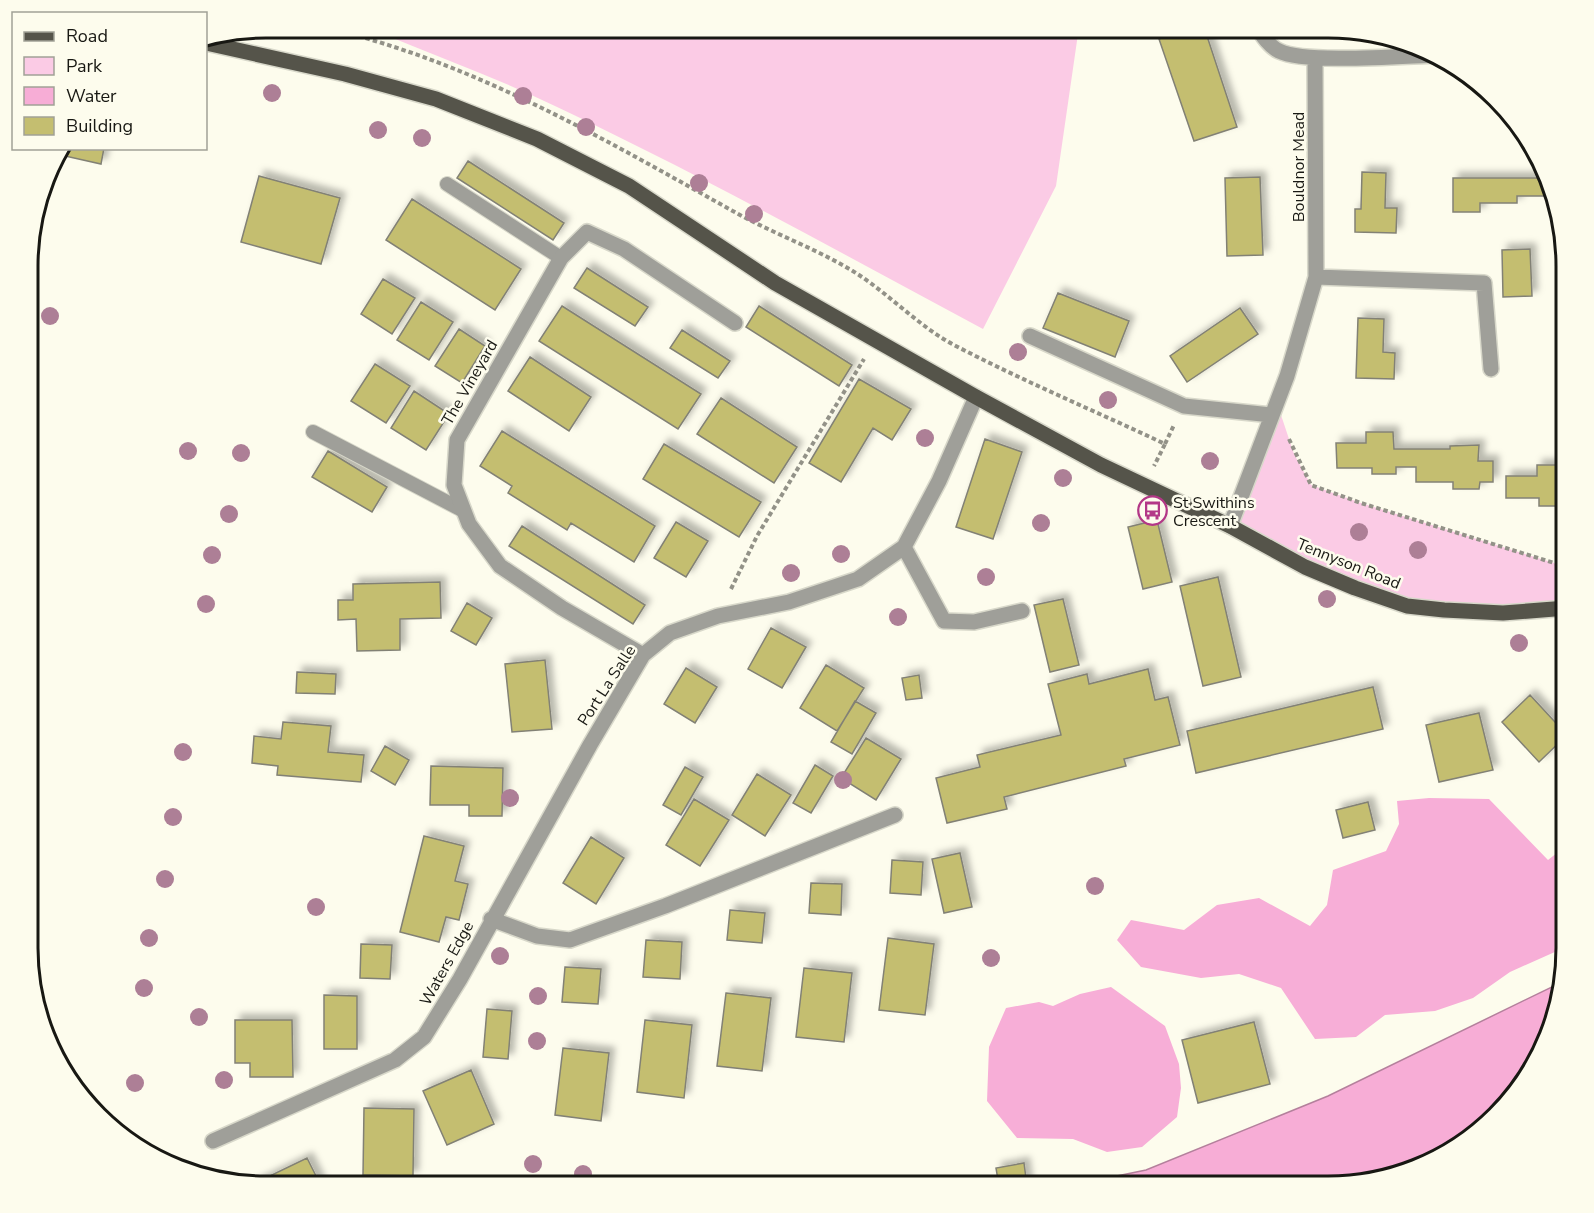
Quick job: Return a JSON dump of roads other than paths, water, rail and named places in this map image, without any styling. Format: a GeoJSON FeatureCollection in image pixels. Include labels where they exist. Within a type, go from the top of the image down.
{"type":"FeatureCollection","features":[{"type":"Feature","properties":{"kind":"main road","name":"Tennyson Road"},"geometry":{"type":"LineString","coordinates":[[211,44],[345,74],[436,99],[537,139],[628,186],[775,283],[976,397],[1101,465],[1230,526],[1305,567],[1407,606],[1503,613],[1556,609]]}},
{"type":"Feature","properties":{"kind":"street"},"geometry":{"type":"LineString","coordinates":[[1265,38],[1279,51],[1315,58],[1417,55]]}},
{"type":"Feature","properties":{"kind":"street","name":"Bouldnor Mead"},"geometry":{"type":"LineString","coordinates":[[1315,58],[1316,277]]}},
{"type":"Feature","properties":{"kind":"street","name":"The Vineyard"},"geometry":{"type":"LineString","coordinates":[[643,655],[562,608],[500,566],[469,524],[454,485],[457,440],[561,258],[587,232],[624,249],[735,323]]}},
{"type":"Feature","properties":{"kind":"street"},"geometry":{"type":"LineString","coordinates":[[1230,526],[1275,409],[1316,277],[1484,283],[1491,369]]}},
{"type":"Feature","properties":{"kind":"street"},"geometry":{"type":"LineString","coordinates":[[1030,336],[1184,406],[1275,409]]}},
{"type":"Feature","properties":{"kind":"street","name":"Port La Salle"},"geometry":{"type":"LineString","coordinates":[[491,918],[643,655],[670,633],[718,616],[789,602],[858,579],[904,548],[939,481],[976,397]]}},
{"type":"Feature","properties":{"kind":"street"},"geometry":{"type":"LineString","coordinates":[[904,548],[944,621],[974,622],[1022,611]]}},
{"type":"Feature","properties":{"kind":"street","name":"Waters Edge"},"geometry":{"type":"LineString","coordinates":[[213,1141],[394,1060],[424,1037],[460,979],[491,918],[537,936],[570,940],[665,906],[895,815]]}},
{"type":"Feature","properties":{"kind":"lane"},"geometry":{"type":"LineString","coordinates":[[447,184],[561,258]]}},
{"type":"Feature","properties":{"kind":"lane"},"geometry":{"type":"LineString","coordinates":[[313,432],[464,511]]}},
{"type":"Feature","properties":{"kind":"water"},"geometry":{"type":"Polygon","coordinates":[[[1553,986],[1539,1035],[1518,1074],[1500,1098],[1479,1119],[1430,1152],[1388,1168],[1359,1174],[1117,1176],[1146,1170],[1328,1096],[1553,986]]]}},
{"type":"Feature","properties":{"kind":"place","name":"St Swithins Crescent"},"geometry":{"type":"Point","coordinates":[1152,511]}}]}
